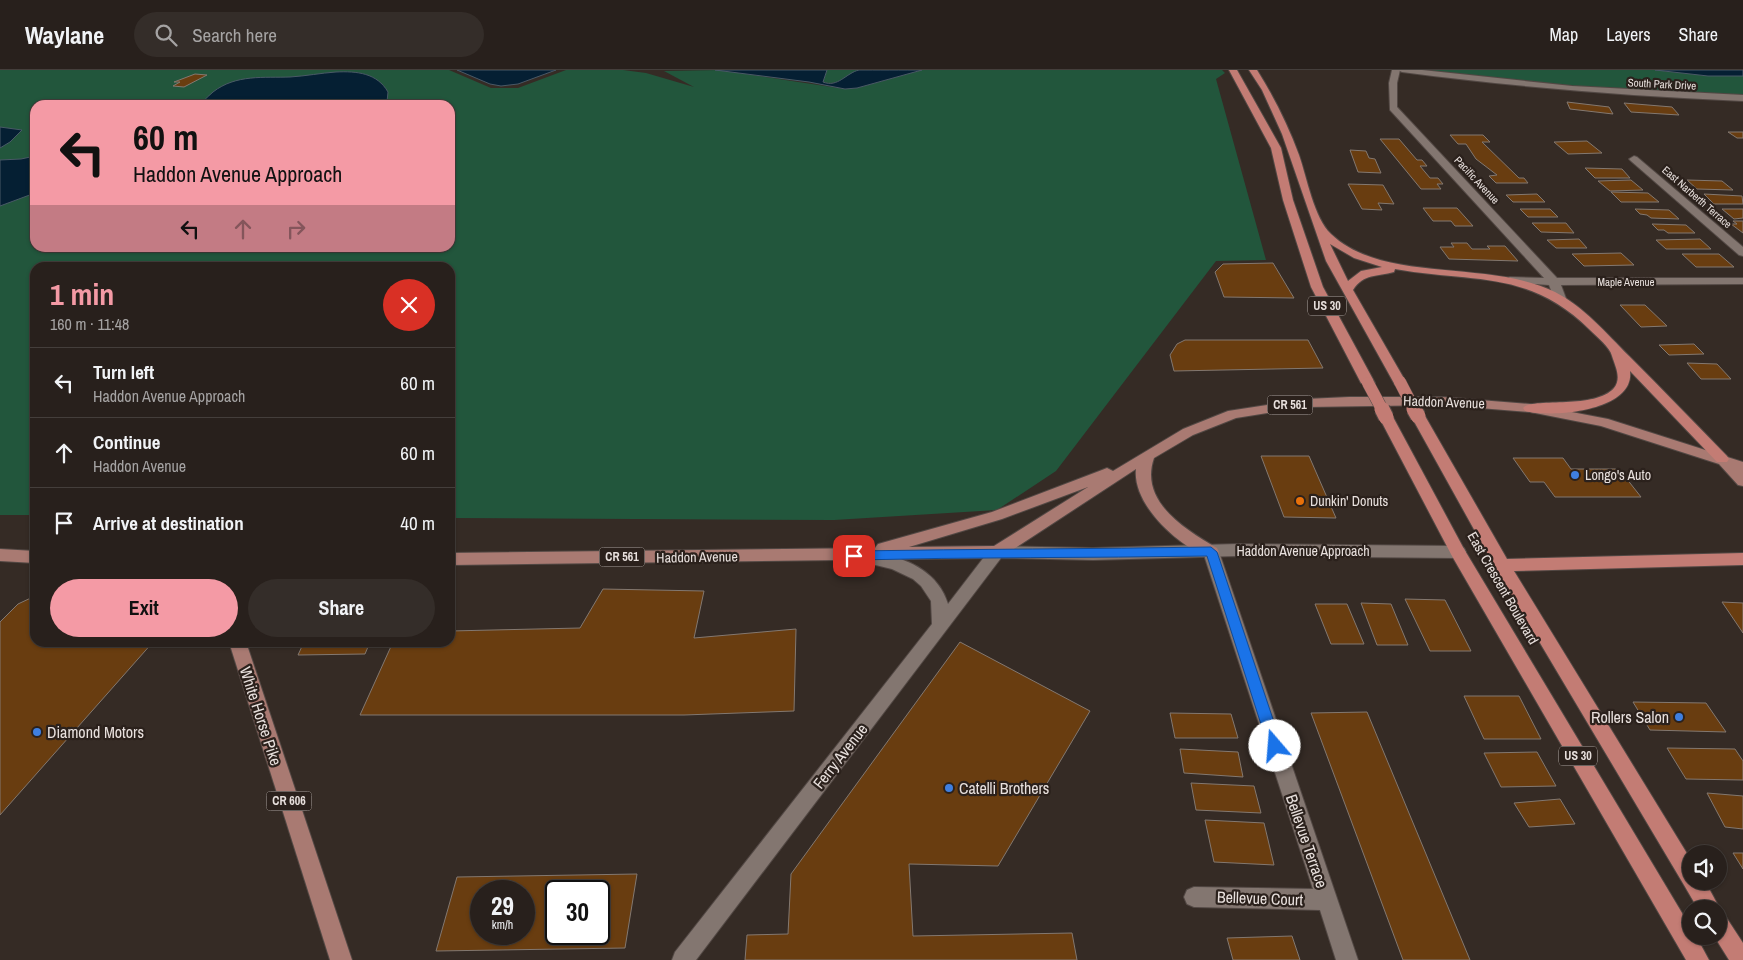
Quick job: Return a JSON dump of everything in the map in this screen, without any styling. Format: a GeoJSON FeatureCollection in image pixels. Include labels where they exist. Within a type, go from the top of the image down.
{"type":"FeatureCollection","features":[{"type":"Feature","properties":{"kind":"highway","name":"East Crescent Boulevard"},"geometry":{"type":"LineString","coordinates":[[1233,70],[1276,148],[1288,200],[1317,287],[1458,552],[1698,960]]}},
{"type":"Feature","properties":{"kind":"highway","name":"East Crescent Boulevard"},"geometry":{"type":"LineString","coordinates":[[1252,70],[1272,100],[1292,154],[1300,168],[1326,251],[1347,290],[1502,565],[1682,863]]}},
{"type":"Feature","properties":{"kind":"highway"},"geometry":{"type":"LineString","coordinates":[[1318,227],[1333,242],[1358,257],[1390,266],[1510,280],[1549,294],[1589,320],[1722,458]]}},
{"type":"Feature","properties":{"kind":"highway"},"geometry":{"type":"LineString","coordinates":[[1347,290],[1354,278],[1361,275],[1388,270],[1424,269]]}},
{"type":"Feature","properties":{"kind":"highway"},"geometry":{"type":"LineString","coordinates":[[1530,408],[1574,407],[1596,402],[1614,394],[1621,388],[1624,381],[1623,369],[1616,350]]}},
{"type":"Feature","properties":{"kind":"highway"},"geometry":{"type":"LineString","coordinates":[[1502,565],[1743,559]]}},
{"type":"Feature","properties":{"kind":"highway"},"geometry":{"type":"LineString","coordinates":[[1727,937],[1741,960]]}},
{"type":"Feature","properties":{"kind":"main road","name":"Haddon Avenue"},"geometry":{"type":"LineString","coordinates":[[455,559],[854,556],[998,552],[1148,455],[1210,422],[1234,414],[1272,407],[1349,401],[1442,401],[1530,408],[1603,422],[1722,458],[1743,467]]}},
{"type":"Feature","properties":{"kind":"main road","name":"Haddon Avenue"},"geometry":{"type":"LineString","coordinates":[[854,556],[938,535],[1012,511],[1148,455]]}},
{"type":"Feature","properties":{"kind":"main road"},"geometry":{"type":"LineString","coordinates":[[1148,455],[1143,472],[1146,488],[1155,508],[1168,523],[1190,540],[1211,552]]}},
{"type":"Feature","properties":{"kind":"main road"},"geometry":{"type":"LineString","coordinates":[[1722,458],[1743,481]]}},
{"type":"Feature","properties":{"kind":"main road"},"geometry":{"type":"LineString","coordinates":[[1719,560],[1743,550]]}},
{"type":"Feature","properties":{"kind":"main road"},"geometry":{"type":"LineString","coordinates":[[0,555],[30,557]]}},
{"type":"Feature","properties":{"kind":"main road","name":"White Horse Pike"},"geometry":{"type":"LineString","coordinates":[[239,647],[342,960]]}},
{"type":"Feature","properties":{"kind":"street","name":"Pacific Avenue"},"geometry":{"type":"LineString","coordinates":[[1396,70],[1393,83],[1393,108],[1554,281],[1560,301]]}},
{"type":"Feature","properties":{"kind":"street","name":"South Park Drive"},"geometry":{"type":"LineString","coordinates":[[1402,70],[1490,82],[1640,94],[1743,98]]}},
{"type":"Feature","properties":{"kind":"street","name":"East Narberth Terrace"},"geometry":{"type":"LineString","coordinates":[[1634,160],[1743,253]]}},
{"type":"Feature","properties":{"kind":"street","name":"Maple Avenue"},"geometry":{"type":"LineString","coordinates":[[1510,280],[1743,281]]}},
{"type":"Feature","properties":{"kind":"street","name":"Haddon Avenue Approach"},"geometry":{"type":"LineString","coordinates":[[998,552],[1093,554],[1246,550],[1458,552]]}},
{"type":"Feature","properties":{"kind":"street","name":"Ferry Avenue"},"geometry":{"type":"LineString","coordinates":[[683,960],[998,552]]}},
{"type":"Feature","properties":{"kind":"street","name":"Bellevue Terrace"},"geometry":{"type":"LineString","coordinates":[[1211,552],[1347,960]]}},
{"type":"Feature","properties":{"kind":"street"},"geometry":{"type":"LineString","coordinates":[[854,556],[884,559],[904,566],[919,575],[938,601],[940,625]]}},
{"type":"Feature","properties":{"kind":"street","name":"Bellevue Court"},"geometry":{"type":"LineString","coordinates":[[1194,897],[1327,900]]}},
{"type":"Feature","properties":{"kind":"green space"},"geometry":{"type":"Polygon","coordinates":[[[0,70],[449,70],[491,88],[518,88],[566,70],[623,70],[646,73],[694,87],[664,71],[720,70],[845,89],[857,88],[922,70],[1222,70],[1225,73],[1216,79],[1266,260],[1216,261],[1056,471],[997,510],[834,520],[455,518],[455,262],[30,262],[30,515],[0,515],[0,70]]]}},
{"type":"Feature","properties":{"kind":"green space"},"geometry":{"type":"Polygon","coordinates":[[[827,70],[858,70],[842,80],[828,83],[823,82],[827,70]]]}},
{"type":"Feature","properties":{"kind":"green space"},"geometry":{"type":"Polygon","coordinates":[[[1425,70],[1655,70],[1708,76],[1743,76],[1743,98],[1474,79],[1425,70]]]}},
{"type":"Feature","properties":{"kind":"water"},"geometry":{"type":"Polygon","coordinates":[[[457,70],[556,70],[518,84],[501,86],[490,84],[457,70]]]}},
{"type":"Feature","properties":{"kind":"water"},"geometry":{"type":"Polygon","coordinates":[[[715,70],[827,70],[823,82],[833,83],[859,70],[922,70],[857,88],[845,89],[809,82],[715,70]]]}},
{"type":"Feature","properties":{"kind":"water"},"geometry":{"type":"Polygon","coordinates":[[[1655,70],[1743,70],[1743,76],[1708,76],[1655,70]]]}},
{"type":"Feature","properties":{"kind":"water"},"geometry":{"type":"Polygon","coordinates":[[[336,72],[366,74],[378,81],[388,92],[387,100],[205,100],[213,92],[231,82],[260,77],[296,77],[336,72]]]}},
{"type":"Feature","properties":{"kind":"water"},"geometry":{"type":"Polygon","coordinates":[[[0,127],[22,130],[10,142],[0,148],[0,127]]]}},
{"type":"Feature","properties":{"kind":"water"},"geometry":{"type":"Polygon","coordinates":[[[30,157],[30,195],[0,206],[0,160],[30,157]]]}},
{"type":"Feature","properties":{"kind":"building"},"geometry":{"type":"Polygon","coordinates":[[[195,74],[207,75],[184,87],[173,86],[180,82],[174,82],[195,74]]]}},
{"type":"Feature","properties":{"kind":"building"},"geometry":{"type":"Polygon","coordinates":[[[1567,102],[1609,107],[1613,114],[1570,109],[1567,102]]]}},
{"type":"Feature","properties":{"kind":"building"},"geometry":{"type":"Polygon","coordinates":[[[1624,103],[1672,107],[1679,115],[1631,112],[1624,103]]]}},
{"type":"Feature","properties":{"kind":"building"},"geometry":{"type":"Polygon","coordinates":[[[1728,132],[1743,132],[1743,138],[1737,138],[1728,132]]]}},
{"type":"Feature","properties":{"kind":"building"},"geometry":{"type":"Polygon","coordinates":[[[1450,135],[1483,135],[1490,142],[1482,142],[1519,178],[1524,178],[1528,183],[1496,183],[1489,176],[1497,175],[1476,159],[1466,144],[1458,144],[1450,135]]]}},
{"type":"Feature","properties":{"kind":"building"},"geometry":{"type":"Polygon","coordinates":[[[1380,139],[1399,139],[1417,160],[1422,160],[1427,166],[1420,166],[1430,178],[1438,178],[1443,184],[1437,184],[1441,189],[1421,189],[1380,139]]]}},
{"type":"Feature","properties":{"kind":"building"},"geometry":{"type":"Polygon","coordinates":[[[1587,141],[1602,153],[1568,154],[1554,142],[1587,141]]]}},
{"type":"Feature","properties":{"kind":"building"},"geometry":{"type":"Polygon","coordinates":[[[1350,150],[1366,151],[1369,158],[1375,159],[1381,173],[1358,172],[1350,150]]]}},
{"type":"Feature","properties":{"kind":"building"},"geometry":{"type":"Polygon","coordinates":[[[1585,168],[1622,169],[1630,178],[1595,178],[1585,168]]]}},
{"type":"Feature","properties":{"kind":"building"},"geometry":{"type":"Polygon","coordinates":[[[1631,180],[1643,190],[1610,191],[1598,181],[1631,180]]]}},
{"type":"Feature","properties":{"kind":"building"},"geometry":{"type":"Polygon","coordinates":[[[1687,180],[1722,181],[1733,190],[1697,189],[1687,180]]]}},
{"type":"Feature","properties":{"kind":"building"},"geometry":{"type":"Polygon","coordinates":[[[1348,184],[1383,185],[1394,204],[1378,203],[1382,210],[1362,209],[1348,184]]]}},
{"type":"Feature","properties":{"kind":"building"},"geometry":{"type":"Polygon","coordinates":[[[1611,192],[1648,193],[1659,202],[1621,202],[1611,192]]]}},
{"type":"Feature","properties":{"kind":"building"},"geometry":{"type":"Polygon","coordinates":[[[1537,194],[1545,202],[1513,202],[1506,195],[1537,194]]]}},
{"type":"Feature","properties":{"kind":"building"},"geometry":{"type":"Polygon","coordinates":[[[1704,194],[1742,196],[1743,204],[1714,204],[1704,194]]]}},
{"type":"Feature","properties":{"kind":"building"},"geometry":{"type":"Polygon","coordinates":[[[1423,208],[1457,208],[1473,226],[1455,226],[1451,221],[1433,221],[1423,208]]]}},
{"type":"Feature","properties":{"kind":"building"},"geometry":{"type":"Polygon","coordinates":[[[1520,209],[1550,209],[1558,217],[1528,217],[1520,209]]]}},
{"type":"Feature","properties":{"kind":"building"},"geometry":{"type":"Polygon","coordinates":[[[1635,209],[1669,210],[1679,219],[1651,218],[1640,214],[1635,209]]]}},
{"type":"Feature","properties":{"kind":"building"},"geometry":{"type":"Polygon","coordinates":[[[1722,209],[1743,209],[1743,218],[1734,219],[1722,209]]]}},
{"type":"Feature","properties":{"kind":"building"},"geometry":{"type":"Polygon","coordinates":[[[1733,221],[1743,221],[1743,233],[1731,224],[1737,224],[1733,221]]]}},
{"type":"Feature","properties":{"kind":"building"},"geometry":{"type":"Polygon","coordinates":[[[1532,223],[1566,223],[1574,233],[1541,232],[1532,223]]]}},
{"type":"Feature","properties":{"kind":"building"},"geometry":{"type":"Polygon","coordinates":[[[1652,224],[1686,225],[1695,233],[1668,233],[1664,230],[1658,230],[1652,224]]]}},
{"type":"Feature","properties":{"kind":"building"},"geometry":{"type":"Polygon","coordinates":[[[1579,239],[1587,248],[1556,248],[1547,240],[1579,239]]]}},
{"type":"Feature","properties":{"kind":"building"},"geometry":{"type":"Polygon","coordinates":[[[1700,239],[1711,249],[1666,249],[1656,240],[1700,239]]]}},
{"type":"Feature","properties":{"kind":"building"},"geometry":{"type":"Polygon","coordinates":[[[1451,243],[1467,243],[1472,249],[1490,249],[1487,246],[1505,246],[1518,261],[1449,259],[1440,247],[1454,247],[1451,243]]]}},
{"type":"Feature","properties":{"kind":"building"},"geometry":{"type":"Polygon","coordinates":[[[1621,253],[1634,265],[1584,266],[1572,254],[1621,253]]]}},
{"type":"Feature","properties":{"kind":"building"},"geometry":{"type":"Polygon","coordinates":[[[1682,254],[1719,254],[1734,267],[1696,267],[1682,254]]]}},
{"type":"Feature","properties":{"kind":"building"},"geometry":{"type":"Polygon","coordinates":[[[1273,263],[1294,298],[1224,297],[1215,272],[1223,264],[1273,263]]]}},
{"type":"Feature","properties":{"kind":"building"},"geometry":{"type":"Polygon","coordinates":[[[1620,305],[1645,305],[1667,326],[1641,327],[1620,305]]]}},
{"type":"Feature","properties":{"kind":"building"},"geometry":{"type":"Polygon","coordinates":[[[1185,340],[1308,340],[1323,368],[1174,371],[1170,355],[1177,344],[1185,340]]]}},
{"type":"Feature","properties":{"kind":"building"},"geometry":{"type":"Polygon","coordinates":[[[1694,344],[1704,354],[1669,355],[1659,345],[1694,344]]]}},
{"type":"Feature","properties":{"kind":"building"},"geometry":{"type":"Polygon","coordinates":[[[1687,363],[1717,364],[1731,379],[1701,379],[1687,363]]]}},
{"type":"Feature","properties":{"kind":"building"},"geometry":{"type":"Polygon","coordinates":[[[1261,456],[1309,456],[1336,518],[1284,517],[1261,456]]]}},
{"type":"Feature","properties":{"kind":"building","name":"Longo's Auto"},"geometry":{"type":"Polygon","coordinates":[[[1513,458],[1563,458],[1571,469],[1619,469],[1641,497],[1555,497],[1544,482],[1530,482],[1513,458]]]}},
{"type":"Feature","properties":{"kind":"building"},"geometry":{"type":"Polygon","coordinates":[[[603,589],[704,591],[694,638],[796,629],[794,711],[684,715],[360,715],[391,647],[455,647],[455,631],[580,628],[603,589]]]}},
{"type":"Feature","properties":{"kind":"building","name":"Diamond Motors"},"geometry":{"type":"Polygon","coordinates":[[[30,598],[30,647],[149,647],[0,815],[0,622],[18,604],[30,598]]]}},
{"type":"Feature","properties":{"kind":"building"},"geometry":{"type":"Polygon","coordinates":[[[1405,599],[1445,600],[1471,651],[1430,651],[1405,599]]]}},
{"type":"Feature","properties":{"kind":"building"},"geometry":{"type":"Polygon","coordinates":[[[1722,602],[1743,603],[1743,633],[1722,602]]]}},
{"type":"Feature","properties":{"kind":"building"},"geometry":{"type":"Polygon","coordinates":[[[1361,603],[1391,604],[1408,645],[1377,645],[1361,603]]]}},
{"type":"Feature","properties":{"kind":"building"},"geometry":{"type":"Polygon","coordinates":[[[1315,604],[1347,604],[1364,644],[1331,644],[1315,604]]]}},
{"type":"Feature","properties":{"kind":"building","name":"Catelli Brothers"},"geometry":{"type":"Polygon","coordinates":[[[960,642],[1090,711],[998,866],[909,864],[913,936],[1072,933],[1077,960],[745,960],[747,935],[788,934],[791,874],[960,642]]]}},
{"type":"Feature","properties":{"kind":"building"},"geometry":{"type":"Polygon","coordinates":[[[302,647],[368,647],[365,654],[298,655],[302,647]]]}},
{"type":"Feature","properties":{"kind":"building"},"geometry":{"type":"Polygon","coordinates":[[[1464,696],[1519,696],[1541,739],[1484,739],[1464,696]]]}},
{"type":"Feature","properties":{"kind":"building","name":"Rollers Salon"},"geometry":{"type":"Polygon","coordinates":[[[1633,702],[1706,703],[1726,732],[1650,730],[1633,702]]]}},
{"type":"Feature","properties":{"kind":"building"},"geometry":{"type":"Polygon","coordinates":[[[1367,712],[1470,960],[1403,960],[1311,713],[1367,712]]]}},
{"type":"Feature","properties":{"kind":"building"},"geometry":{"type":"Polygon","coordinates":[[[1170,713],[1231,714],[1238,738],[1175,738],[1170,713]]]}},
{"type":"Feature","properties":{"kind":"building"},"geometry":{"type":"Polygon","coordinates":[[[1667,748],[1735,749],[1743,761],[1743,780],[1686,779],[1667,748]]]}},
{"type":"Feature","properties":{"kind":"building"},"geometry":{"type":"Polygon","coordinates":[[[1180,749],[1238,752],[1243,777],[1184,773],[1180,749]]]}},
{"type":"Feature","properties":{"kind":"building"},"geometry":{"type":"Polygon","coordinates":[[[1537,752],[1556,786],[1501,787],[1484,753],[1537,752]]]}},
{"type":"Feature","properties":{"kind":"building"},"geometry":{"type":"Polygon","coordinates":[[[1191,783],[1254,786],[1261,813],[1196,810],[1191,783]]]}},
{"type":"Feature","properties":{"kind":"building"},"geometry":{"type":"Polygon","coordinates":[[[1707,793],[1743,796],[1743,829],[1725,827],[1707,793]]]}},
{"type":"Feature","properties":{"kind":"building"},"geometry":{"type":"Polygon","coordinates":[[[1560,799],[1575,824],[1529,827],[1514,803],[1560,799]]]}},
{"type":"Feature","properties":{"kind":"building"},"geometry":{"type":"Polygon","coordinates":[[[1205,820],[1264,823],[1274,865],[1214,862],[1205,820]]]}},
{"type":"Feature","properties":{"kind":"building"},"geometry":{"type":"Polygon","coordinates":[[[1733,853],[1743,853],[1743,869],[1733,853]]]}},
{"type":"Feature","properties":{"kind":"building"},"geometry":{"type":"Polygon","coordinates":[[[637,874],[625,948],[436,951],[457,877],[637,874]]]}},
{"type":"Feature","properties":{"kind":"building"},"geometry":{"type":"Polygon","coordinates":[[[1292,936],[1300,960],[1233,960],[1227,938],[1292,936]]]}},
{"type":"Feature","properties":{"kind":"place","name":"Longo's Auto"},"geometry":{"type":"Point","coordinates":[1575,475]}},
{"type":"Feature","properties":{"kind":"place","name":"Dunkin' Donuts"},"geometry":{"type":"Point","coordinates":[1300,501]}},
{"type":"Feature","properties":{"kind":"place","name":"Rollers Salon"},"geometry":{"type":"Point","coordinates":[1679,717]}},
{"type":"Feature","properties":{"kind":"place","name":"Diamond Motors"},"geometry":{"type":"Point","coordinates":[37,732]}},
{"type":"Feature","properties":{"kind":"place","name":"Catelli Brothers"},"geometry":{"type":"Point","coordinates":[949,788]}},
{"type":"Feature","properties":{"kind":"route"},"geometry":{"type":"LineString","coordinates":[[854,556],[998,552],[1093,554],[1211,552],[1275,746]]}}]}
